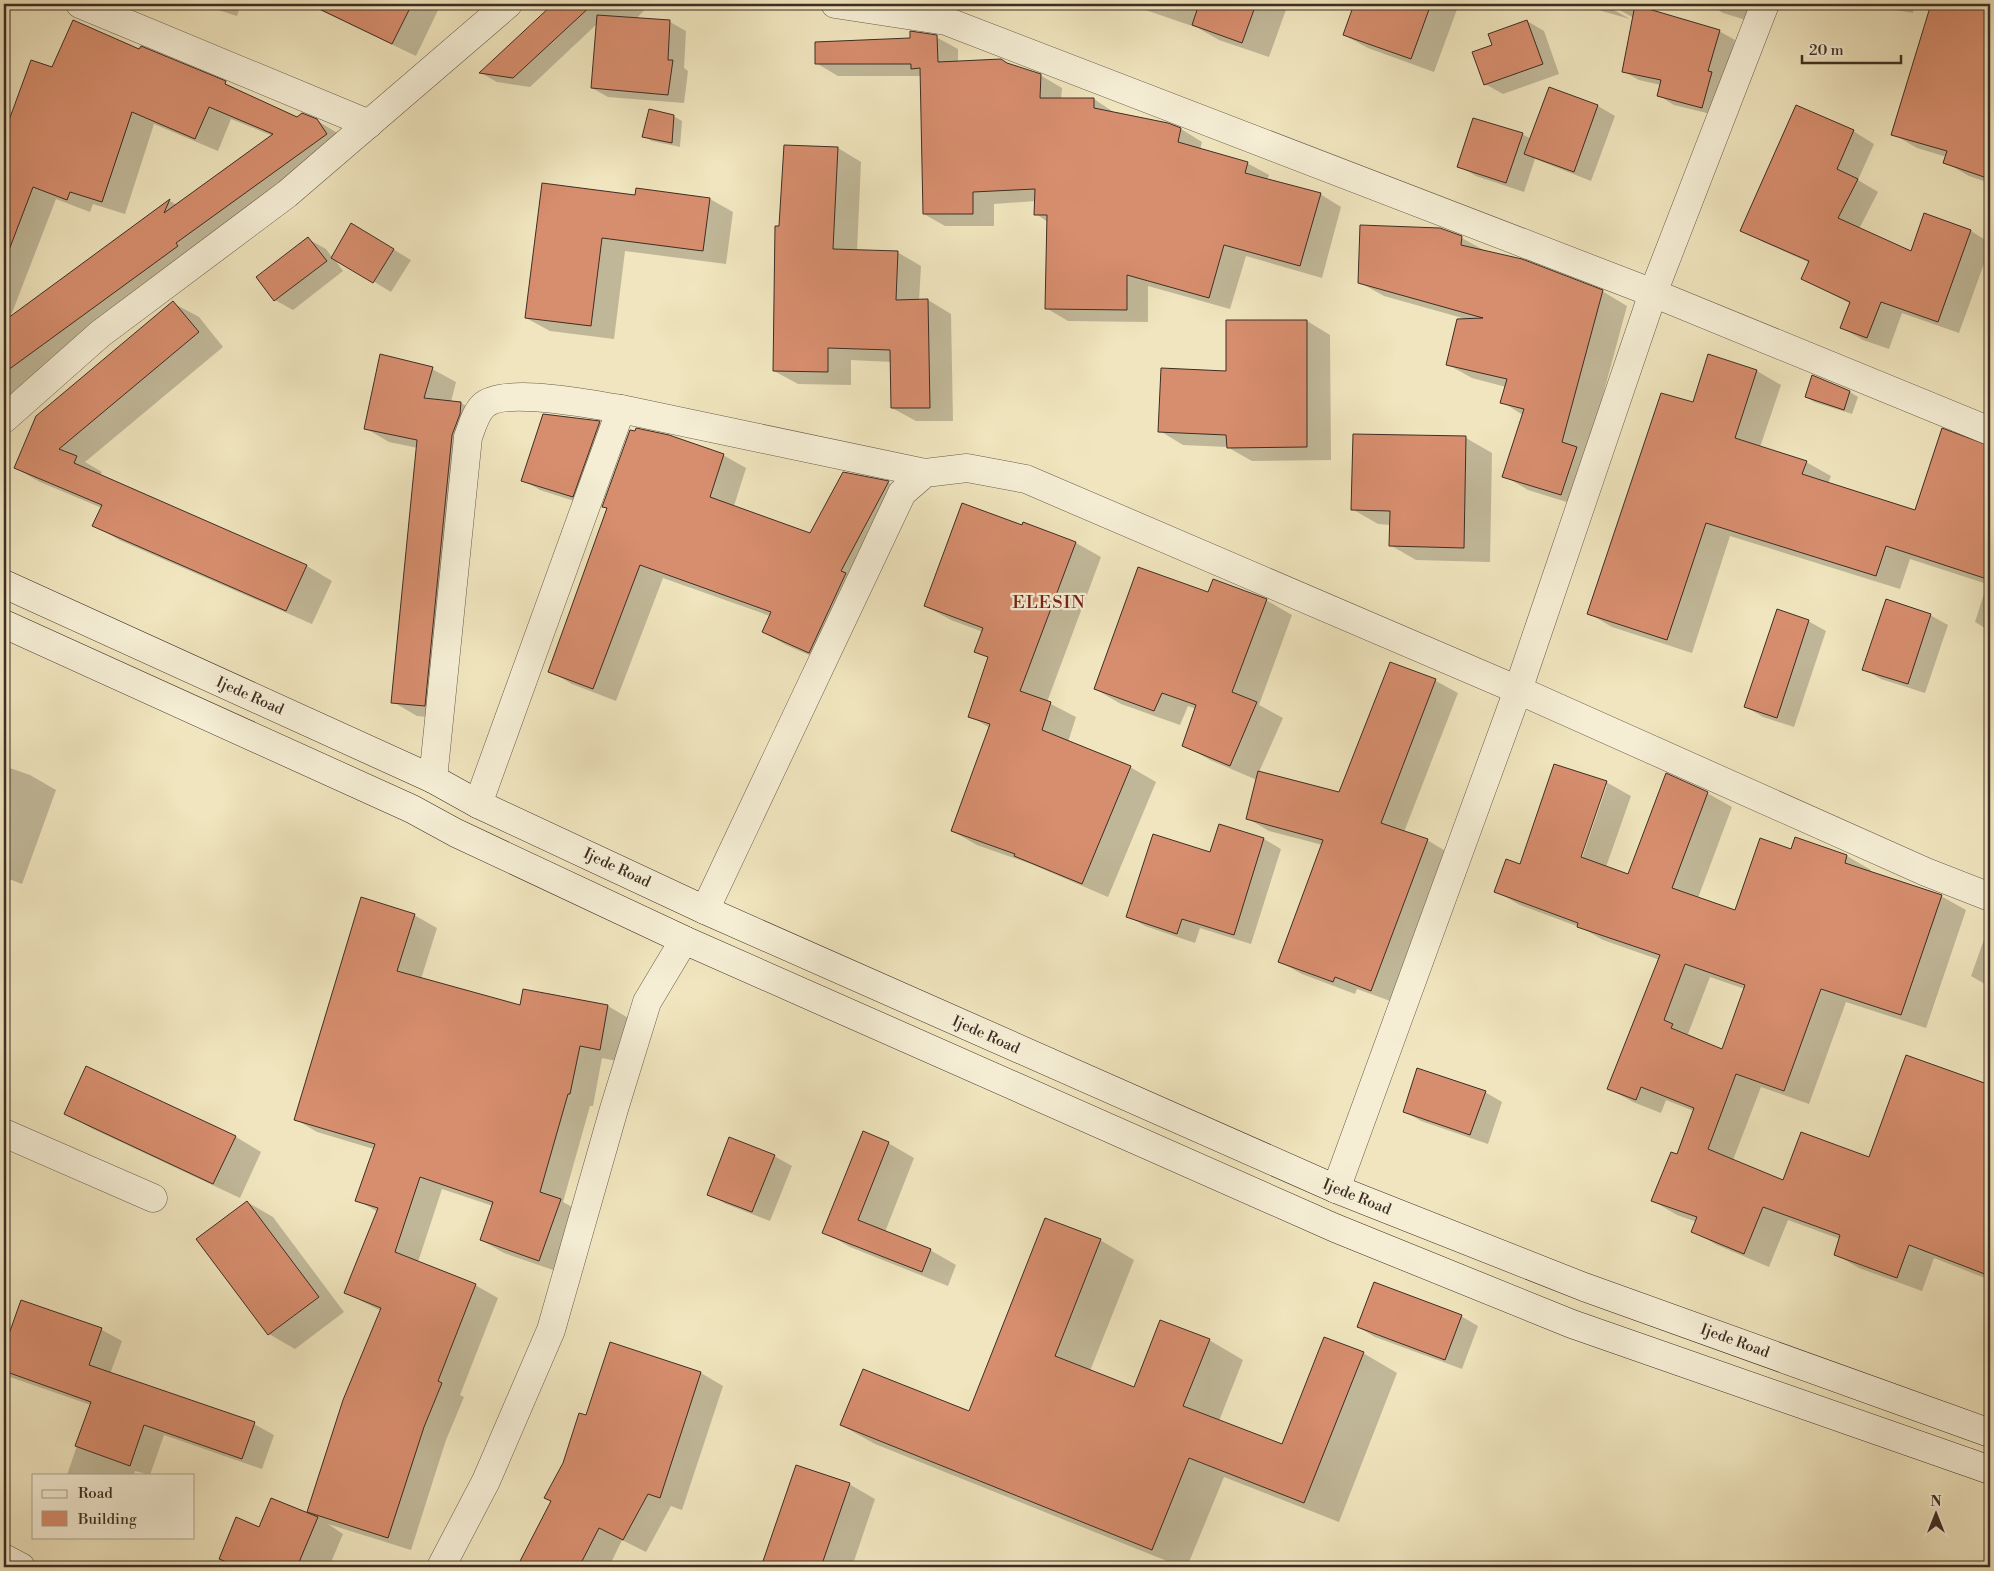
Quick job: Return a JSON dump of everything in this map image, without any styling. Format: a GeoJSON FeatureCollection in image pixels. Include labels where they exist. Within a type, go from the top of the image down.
{"type":"FeatureCollection","features":[{"type":"Feature","properties":{"kind":"street"},"geometry":{"type":"LineString","coordinates":[[80,4],[369,124]]}},
{"type":"Feature","properties":{"kind":"street"},"geometry":{"type":"LineString","coordinates":[[4,419],[100,334],[287,194],[508,4]]}},
{"type":"Feature","properties":{"kind":"street"},"geometry":{"type":"LineString","coordinates":[[835,4],[946,21],[1653,293],[1990,431]]}},
{"type":"Feature","properties":{"kind":"street"},"geometry":{"type":"LineString","coordinates":[[1336,1189],[1518,690],[1653,293],[1764,4]]}},
{"type":"Feature","properties":{"kind":"street"},"geometry":{"type":"LineString","coordinates":[[433,779],[468,437],[475,418],[484,405],[503,398],[531,396],[621,409],[925,473],[966,468],[1026,479],[1518,690],[1926,872],[1990,897]]}},
{"type":"Feature","properties":{"kind":"street"},"geometry":{"type":"LineString","coordinates":[[478,804],[621,409]]}},
{"type":"Feature","properties":{"kind":"street"},"geometry":{"type":"LineString","coordinates":[[705,910],[902,492],[925,473]]}},
{"type":"Feature","properties":{"kind":"street","name":"Ijede Road"},"geometry":{"type":"LineString","coordinates":[[4,584],[433,779],[478,804],[705,910],[1336,1189],[1584,1287],[1990,1433]]}},
{"type":"Feature","properties":{"kind":"street"},"geometry":{"type":"LineString","coordinates":[[4,624],[412,809],[456,834],[684,940],[1335,1228],[1572,1324],[1990,1470]]}},
{"type":"Feature","properties":{"kind":"street"},"geometry":{"type":"LineString","coordinates":[[441,1567],[486,1481],[551,1330],[614,1109],[647,1002],[684,940]]}},
{"type":"Feature","properties":{"kind":"street"},"geometry":{"type":"LineString","coordinates":[[4,1133],[153,1198]]}},
{"type":"Feature","properties":{"kind":"street"},"geometry":{"type":"LineString","coordinates":[[1572,1324],[1584,1287]]}},
{"type":"Feature","properties":{"kind":"street"},"geometry":{"type":"LineString","coordinates":[[4,1558],[21,1567]]}},
{"type":"Feature","properties":{"kind":"building"},"geometry":{"type":"Polygon","coordinates":[[[309,4],[412,4],[392,44],[309,4]]]}},
{"type":"Feature","properties":{"kind":"building"},"geometry":{"type":"Polygon","coordinates":[[[553,4],[593,4],[513,78],[479,73],[553,4]]]}},
{"type":"Feature","properties":{"kind":"building"},"geometry":{"type":"Polygon","coordinates":[[[1199,4],[1256,4],[1242,43],[1192,25],[1199,4]]]}},
{"type":"Feature","properties":{"kind":"building"},"geometry":{"type":"Polygon","coordinates":[[[1354,4],[1431,4],[1411,59],[1343,35],[1354,4]]]}},
{"type":"Feature","properties":{"kind":"building"},"geometry":{"type":"Polygon","coordinates":[[[1931,4],[1990,4],[1990,179],[1943,163],[1947,151],[1891,135],[1931,4]]]}},
{"type":"Feature","properties":{"kind":"building"},"geometry":{"type":"Polygon","coordinates":[[[1635,5],[1720,30],[1708,71],[1712,72],[1702,108],[1657,96],[1661,80],[1622,72],[1635,5]]]}},
{"type":"Feature","properties":{"kind":"building"},"geometry":{"type":"Polygon","coordinates":[[[597,15],[670,20],[668,60],[673,60],[668,95],[591,88],[597,15]]]}},
{"type":"Feature","properties":{"kind":"building"},"geometry":{"type":"Polygon","coordinates":[[[73,20],[139,49],[141,46],[226,81],[225,84],[297,117],[302,113],[317,119],[327,134],[176,243],[178,246],[4,373],[4,321],[170,199],[164,213],[273,134],[209,107],[195,139],[132,112],[102,202],[70,192],[67,200],[33,187],[6,258],[4,258],[4,134],[31,60],[52,67],[73,20]]]}},
{"type":"Feature","properties":{"kind":"building"},"geometry":{"type":"Polygon","coordinates":[[[1527,20],[1543,64],[1484,85],[1472,52],[1492,45],[1488,34],[1527,20]]]}},
{"type":"Feature","properties":{"kind":"building"},"geometry":{"type":"Polygon","coordinates":[[[910,31],[937,35],[938,62],[1001,59],[1007,63],[1041,74],[1040,98],[1094,98],[1094,108],[1168,123],[1181,128],[1178,142],[1248,162],[1245,173],[1321,193],[1300,266],[1224,245],[1209,298],[1127,275],[1127,310],[1045,309],[1047,215],[1034,215],[1035,189],[973,192],[973,214],[923,214],[920,68],[911,69],[911,64],[815,64],[815,42],[910,38],[910,31]]]}},
{"type":"Feature","properties":{"kind":"building"},"geometry":{"type":"Polygon","coordinates":[[[1549,87],[1598,105],[1574,172],[1524,154],[1549,87]]]}},
{"type":"Feature","properties":{"kind":"building"},"geometry":{"type":"Polygon","coordinates":[[[1796,105],[1854,130],[1837,169],[1858,179],[1838,218],[1911,251],[1924,213],[1971,230],[1938,322],[1881,302],[1867,338],[1840,328],[1850,302],[1801,279],[1809,261],[1740,231],[1796,105]]]}},
{"type":"Feature","properties":{"kind":"building"},"geometry":{"type":"Polygon","coordinates":[[[649,109],[674,115],[672,143],[642,137],[649,109]]]}},
{"type":"Feature","properties":{"kind":"building"},"geometry":{"type":"Polygon","coordinates":[[[1473,118],[1523,133],[1506,183],[1457,167],[1473,118]]]}},
{"type":"Feature","properties":{"kind":"building"},"geometry":{"type":"Polygon","coordinates":[[[784,145],[838,147],[833,249],[898,251],[896,300],[928,299],[930,408],[891,408],[890,350],[828,348],[828,372],[773,371],[775,226],[779,226],[784,145]]]}},
{"type":"Feature","properties":{"kind":"building"},"geometry":{"type":"Polygon","coordinates":[[[542,183],[635,195],[636,188],[710,198],[703,251],[602,238],[591,326],[525,318],[542,183]]]}},
{"type":"Feature","properties":{"kind":"building"},"geometry":{"type":"Polygon","coordinates":[[[351,223],[394,249],[373,283],[331,258],[351,223]]]}},
{"type":"Feature","properties":{"kind":"building"},"geometry":{"type":"Polygon","coordinates":[[[1360,225],[1440,228],[1462,236],[1461,245],[1522,259],[1603,290],[1562,442],[1577,447],[1561,495],[1502,477],[1524,409],[1500,403],[1507,379],[1446,365],[1457,319],[1483,318],[1358,283],[1360,225]]]}},
{"type":"Feature","properties":{"kind":"building"},"geometry":{"type":"Polygon","coordinates":[[[308,237],[327,261],[274,301],[256,277],[308,237]]]}},
{"type":"Feature","properties":{"kind":"building"},"geometry":{"type":"Polygon","coordinates":[[[173,301],[199,332],[59,449],[77,456],[74,463],[307,565],[286,611],[92,526],[102,505],[14,468],[36,416],[173,301]]]}},
{"type":"Feature","properties":{"kind":"building"},"geometry":{"type":"Polygon","coordinates":[[[1226,320],[1307,320],[1307,447],[1227,448],[1226,435],[1158,432],[1161,368],[1226,371],[1226,320]]]}},
{"type":"Feature","properties":{"kind":"building"},"geometry":{"type":"Polygon","coordinates":[[[380,354],[433,367],[424,398],[461,402],[460,414],[452,435],[425,706],[391,703],[417,440],[364,429],[380,354]]]}},
{"type":"Feature","properties":{"kind":"building"},"geometry":{"type":"Polygon","coordinates":[[[1708,354],[1757,370],[1735,438],[1807,461],[1802,474],[1915,510],[1942,428],[1990,446],[1990,580],[1886,546],[1876,576],[1706,523],[1667,640],[1587,614],[1661,393],[1693,402],[1708,354]]]}},
{"type":"Feature","properties":{"kind":"building"},"geometry":{"type":"Polygon","coordinates":[[[1812,375],[1850,391],[1844,410],[1805,397],[1812,375]]]}},
{"type":"Feature","properties":{"kind":"building"},"geometry":{"type":"Polygon","coordinates":[[[543,414],[600,421],[573,497],[521,481],[543,414]]]}},
{"type":"Feature","properties":{"kind":"building"},"geometry":{"type":"Polygon","coordinates":[[[636,428],[669,435],[724,454],[710,497],[810,533],[843,472],[889,481],[841,571],[846,573],[809,653],[762,632],[771,612],[640,565],[593,689],[548,672],[607,508],[602,507],[630,430],[635,431],[636,428]]]}},
{"type":"Feature","properties":{"kind":"building"},"geometry":{"type":"Polygon","coordinates":[[[1353,434],[1466,436],[1464,548],[1389,546],[1390,511],[1351,510],[1353,434]]]}},
{"type":"Feature","properties":{"kind":"building"},"geometry":{"type":"Polygon","coordinates":[[[962,503],[1022,525],[1023,522],[1076,542],[1020,691],[1051,702],[1042,730],[1131,766],[1082,884],[1014,856],[1015,854],[951,831],[990,724],[968,717],[988,657],[974,652],[983,628],[924,606],[962,503]]]}},
{"type":"Feature","properties":{"kind":"building"},"geometry":{"type":"Polygon","coordinates":[[[1138,567],[1208,592],[1213,579],[1267,599],[1232,692],[1257,702],[1230,766],[1182,746],[1196,705],[1162,693],[1154,711],[1094,689],[1138,567]]]}},
{"type":"Feature","properties":{"kind":"building"},"geometry":{"type":"Polygon","coordinates":[[[1886,599],[1931,614],[1908,684],[1862,670],[1886,599]]]}},
{"type":"Feature","properties":{"kind":"building"},"geometry":{"type":"Polygon","coordinates":[[[1777,609],[1809,620],[1777,718],[1744,707],[1777,609]]]}},
{"type":"Feature","properties":{"kind":"building"},"geometry":{"type":"Polygon","coordinates":[[[1390,662],[1436,679],[1381,823],[1428,839],[1371,991],[1335,977],[1333,982],[1278,962],[1323,840],[1246,819],[1258,771],[1339,792],[1390,662]]]}},
{"type":"Feature","properties":{"kind":"building"},"geometry":{"type":"Polygon","coordinates":[[[1554,764],[1607,781],[1581,857],[1628,874],[1666,773],[1708,792],[1672,888],[1735,910],[1760,838],[1791,849],[1795,837],[1847,855],[1845,863],[1942,895],[1901,1015],[1821,989],[1784,1091],[1736,1074],[1708,1149],[1783,1180],[1801,1132],[1869,1157],[1906,1055],[1990,1085],[1990,1276],[1909,1245],[1897,1278],[1834,1255],[1840,1235],[1763,1207],[1744,1254],[1691,1232],[1697,1217],[1651,1201],[1671,1152],[1677,1154],[1694,1108],[1641,1087],[1636,1100],[1607,1089],[1660,955],[1577,927],[1578,923],[1494,892],[1506,859],[1520,864],[1554,764]],[[1685,964],[1664,1020],[1673,1024],[1671,1028],[1722,1049],[1745,985],[1685,964]]]}},
{"type":"Feature","properties":{"kind":"building"},"geometry":{"type":"Polygon","coordinates":[[[1219,824],[1264,838],[1234,935],[1182,919],[1177,934],[1126,917],[1153,834],[1210,852],[1219,824]]]}},
{"type":"Feature","properties":{"kind":"building"},"geometry":{"type":"Polygon","coordinates":[[[361,897],[415,914],[397,971],[520,1005],[523,989],[608,1005],[600,1050],[580,1046],[570,1094],[568,1094],[540,1192],[561,1199],[539,1261],[480,1240],[493,1202],[420,1177],[395,1252],[476,1284],[438,1381],[442,1383],[424,1427],[388,1538],[307,1512],[343,1400],[381,1308],[344,1293],[378,1208],[355,1201],[375,1144],[294,1120],[361,897]]]}},
{"type":"Feature","properties":{"kind":"building"},"geometry":{"type":"Polygon","coordinates":[[[86,1066],[236,1136],[213,1184],[64,1114],[86,1066]]]}},
{"type":"Feature","properties":{"kind":"building"},"geometry":{"type":"Polygon","coordinates":[[[1417,1068],[1486,1091],[1470,1135],[1403,1112],[1417,1068]]]}},
{"type":"Feature","properties":{"kind":"building"},"geometry":{"type":"Polygon","coordinates":[[[863,1131],[889,1142],[858,1220],[931,1249],[922,1272],[822,1233],[863,1131]]]}},
{"type":"Feature","properties":{"kind":"building"},"geometry":{"type":"Polygon","coordinates":[[[729,1137],[775,1155],[752,1212],[707,1195],[729,1137]]]}},
{"type":"Feature","properties":{"kind":"building"},"geometry":{"type":"Polygon","coordinates":[[[247,1201],[319,1297],[268,1335],[196,1239],[247,1201]]]}},
{"type":"Feature","properties":{"kind":"building"},"geometry":{"type":"Polygon","coordinates":[[[1045,1218],[1101,1239],[1055,1356],[1134,1387],[1160,1320],[1210,1339],[1183,1406],[1282,1444],[1324,1337],[1364,1352],[1304,1503],[1189,1458],[1152,1550],[840,1425],[863,1369],[969,1411],[1045,1218]]]}},
{"type":"Feature","properties":{"kind":"building"},"geometry":{"type":"Polygon","coordinates":[[[1374,1282],[1462,1315],[1445,1360],[1357,1327],[1374,1282]]]}},
{"type":"Feature","properties":{"kind":"building"},"geometry":{"type":"Polygon","coordinates":[[[21,1300],[102,1328],[89,1365],[255,1422],[242,1459],[144,1425],[130,1466],[75,1446],[91,1402],[4,1371],[4,1332],[9,1334],[21,1300]]]}},
{"type":"Feature","properties":{"kind":"building"},"geometry":{"type":"Polygon","coordinates":[[[610,1342],[701,1372],[660,1498],[648,1494],[623,1540],[599,1528],[579,1567],[517,1567],[551,1501],[544,1498],[563,1463],[579,1413],[586,1415],[610,1342]]]}},
{"type":"Feature","properties":{"kind":"building"},"geometry":{"type":"Polygon","coordinates":[[[796,1465],[850,1483],[821,1567],[761,1567],[796,1465]]]}},
{"type":"Feature","properties":{"kind":"building"},"geometry":{"type":"Polygon","coordinates":[[[271,1498],[318,1517],[297,1567],[239,1567],[219,1559],[236,1517],[259,1527],[271,1498]]]}},
{"type":"Feature","properties":{"kind":"district","name":"ELESIN"},"geometry":{"type":"Point","coordinates":[1049,602]}}]}
